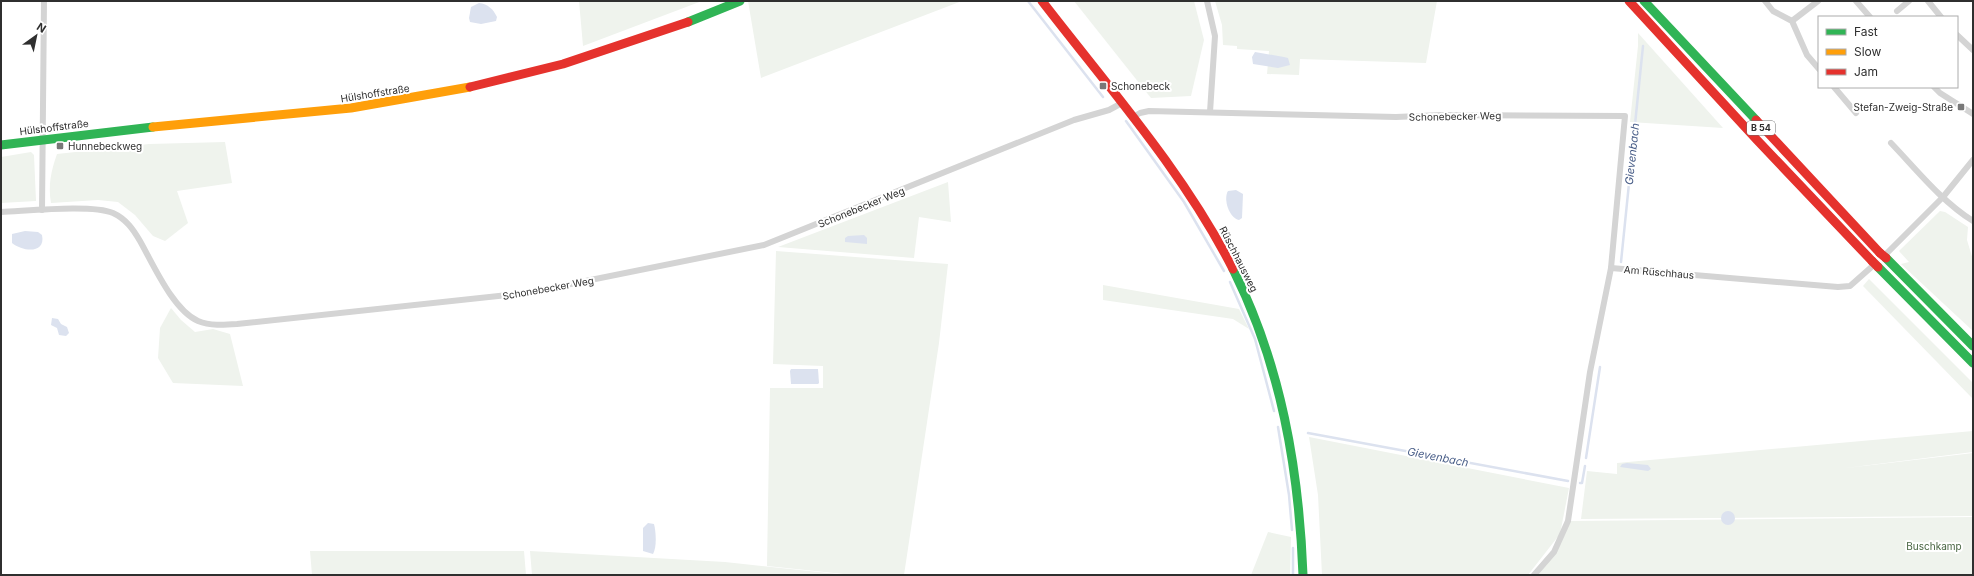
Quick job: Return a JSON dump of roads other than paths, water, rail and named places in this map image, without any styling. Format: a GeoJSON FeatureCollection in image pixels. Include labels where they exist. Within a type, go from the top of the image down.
{"type":"FeatureCollection","features":[{"type":"Feature","properties":{"kind":"main road","name":"Hülshoffstraße"},"geometry":{"type":"LineString","coordinates":[[1,144],[322,112],[436,94],[514,77],[575,60],[644,38],[740,1]]}},
{"type":"Feature","properties":{"kind":"main road","name":"Rüschhausweg"},"geometry":{"type":"LineString","coordinates":[[1042,1],[1168,162],[1212,230],[1247,299],[1262,337],[1275,378],[1293,453],[1301,514],[1302,575]]}},
{"type":"Feature","properties":{"kind":"main road","name":"B 54"},"geometry":{"type":"LineString","coordinates":[[1629,1],[1752,135],[1875,264],[1973,363]]}},
{"type":"Feature","properties":{"kind":"main road","name":"B 54"},"geometry":{"type":"LineString","coordinates":[[1644,1],[1883,256],[1973,346]]}},
{"type":"Feature","properties":{"kind":"street"},"geometry":{"type":"LineString","coordinates":[[42,210],[44,1]]}},
{"type":"Feature","properties":{"kind":"street"},"geometry":{"type":"LineString","coordinates":[[1207,1],[1215,36],[1210,112]]}},
{"type":"Feature","properties":{"kind":"street"},"geometry":{"type":"LineString","coordinates":[[1765,1],[1773,11],[1792,21],[1807,55],[1818,68]]}},
{"type":"Feature","properties":{"kind":"street"},"geometry":{"type":"LineString","coordinates":[[1792,21],[1818,1]]}},
{"type":"Feature","properties":{"kind":"street"},"geometry":{"type":"LineString","coordinates":[[1856,1],[1869,16]]}},
{"type":"Feature","properties":{"kind":"street"},"geometry":{"type":"LineString","coordinates":[[1897,11],[1909,1]]}},
{"type":"Feature","properties":{"kind":"street"},"geometry":{"type":"LineString","coordinates":[[1928,1],[1940,16]]}},
{"type":"Feature","properties":{"kind":"street"},"geometry":{"type":"LineString","coordinates":[[1958,36],[1973,50]]}},
{"type":"Feature","properties":{"kind":"street"},"geometry":{"type":"LineString","coordinates":[[1835,88],[1856,113]]}},
{"type":"Feature","properties":{"kind":"street"},"geometry":{"type":"LineString","coordinates":[[1935,88],[1945,97],[1973,114]]}},
{"type":"Feature","properties":{"kind":"street","name":"Schonebecker Weg"},"geometry":{"type":"LineString","coordinates":[[1,212],[99,210],[119,216],[133,230],[165,284],[188,314],[197,321],[208,324],[237,324],[520,294],[764,245],[1074,120],[1109,110],[1122,103]]}},
{"type":"Feature","properties":{"kind":"street","name":"Schonebecker Weg"},"geometry":{"type":"LineString","coordinates":[[1133,117],[1140,113],[1149,111],[1396,117],[1442,115],[1625,116],[1611,268]]}},
{"type":"Feature","properties":{"kind":"street"},"geometry":{"type":"LineString","coordinates":[[1891,143],[1961,214],[1973,221]]}},
{"type":"Feature","properties":{"kind":"street","name":"Am Rüschhaus"},"geometry":{"type":"LineString","coordinates":[[1534,575],[1554,552],[1568,521],[1590,372],[1611,268],[1829,287],[1850,286],[1944,197],[1973,160]]}},
{"type":"Feature","properties":{"kind":"waterway"},"geometry":{"type":"LineString","coordinates":[[1028,1],[1103,97]]}},
{"type":"Feature","properties":{"kind":"waterway","name":"Gievenbach"},"geometry":{"type":"LineString","coordinates":[[1621,262],[1643,46]]}},
{"type":"Feature","properties":{"kind":"waterway"},"geometry":{"type":"LineString","coordinates":[[1126,121],[1184,202],[1224,271]]}},
{"type":"Feature","properties":{"kind":"waterway"},"geometry":{"type":"LineString","coordinates":[[1230,282],[1255,339],[1274,411]]}},
{"type":"Feature","properties":{"kind":"waterway","name":"Gievenbach"},"geometry":{"type":"LineString","coordinates":[[1586,458],[1600,367]]}},
{"type":"Feature","properties":{"kind":"waterway","name":"Gievenbach"},"geometry":{"type":"LineString","coordinates":[[1278,427],[1289,495],[1292,530]]}},
{"type":"Feature","properties":{"kind":"waterway","name":"Gievenbach"},"geometry":{"type":"LineString","coordinates":[[1308,433],[1568,481]]}},
{"type":"Feature","properties":{"kind":"waterway","name":"Gievenbach"},"geometry":{"type":"LineString","coordinates":[[1580,483],[1582,483],[1585,466]]}},
{"type":"Feature","properties":{"kind":"waterway","name":"Gievenbach"},"geometry":{"type":"LineString","coordinates":[[1293,548],[1293,575]]}},
{"type":"Feature","properties":{"kind":"place","name":"Schonebeck"},"geometry":{"type":"Point","coordinates":[1103,86]}},
{"type":"Feature","properties":{"kind":"place","name":"Stefan-Zweig-Straße"},"geometry":{"type":"Point","coordinates":[1961,107]}},
{"type":"Feature","properties":{"kind":"place","name":"Hunnebeckweg"},"geometry":{"type":"Point","coordinates":[60,146]}},
{"type":"Feature","properties":{"kind":"park label","name":"Buschkamp"},"geometry":{"type":"Point","coordinates":[1934,546]}}]}
